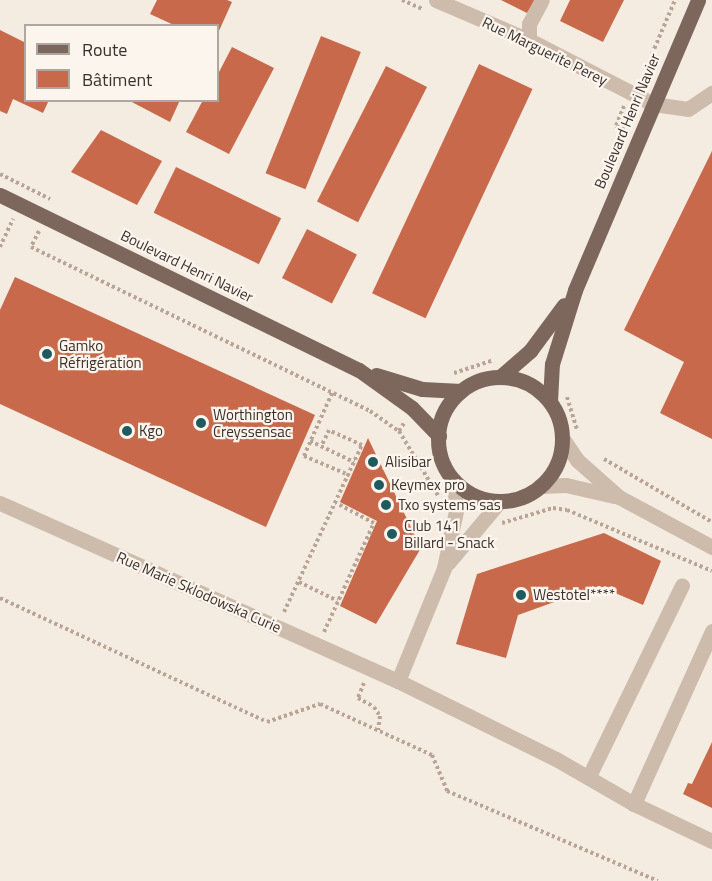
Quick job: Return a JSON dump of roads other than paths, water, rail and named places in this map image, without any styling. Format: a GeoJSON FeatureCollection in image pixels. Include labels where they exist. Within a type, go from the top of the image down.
{"type":"FeatureCollection","features":[{"type":"Feature","properties":{"kind":"main road","name":"Boulevard Henri Navier"},"geometry":{"type":"LineString","coordinates":[[550,401],[552,364],[574,290],[633,134],[698,0]]}},
{"type":"Feature","properties":{"kind":"main road","name":"Boulevard Henri Navier"},"geometry":{"type":"LineString","coordinates":[[0,195],[359,370],[422,389],[461,391]]}},
{"type":"Feature","properties":{"kind":"main road","name":"Boulevard Henri Navier"},"geometry":{"type":"LineString","coordinates":[[500,377],[530,351],[574,290]]}},
{"type":"Feature","properties":{"kind":"main road","name":"Boulevard Henri Navier"},"geometry":{"type":"LineString","coordinates":[[359,370],[412,408],[439,436]]}},
{"type":"Feature","properties":{"kind":"main road"},"geometry":{"type":"LineString","coordinates":[[500,377],[528,383],[550,401],[563,439],[556,465],[540,486],[515,499],[500,501],[475,495],[454,480],[442,460],[439,436],[445,411],[461,391],[480,380],[500,377]]}},
{"type":"Feature","properties":{"kind":"street"},"geometry":{"type":"LineString","coordinates":[[529,40],[529,24],[542,0]]}},
{"type":"Feature","properties":{"kind":"street","name":"Rue Marguerite Perey"},"geometry":{"type":"LineString","coordinates":[[433,7],[529,40],[648,101],[688,109],[712,93]]}},
{"type":"Feature","properties":{"kind":"street"},"geometry":{"type":"LineString","coordinates":[[563,439],[577,460],[619,497],[712,547]]}},
{"type":"Feature","properties":{"kind":"street"},"geometry":{"type":"LineString","coordinates":[[399,681],[444,568],[456,511],[454,480]]}},
{"type":"Feature","properties":{"kind":"street"},"geometry":{"type":"LineString","coordinates":[[540,486],[566,484],[619,497]]}},
{"type":"Feature","properties":{"kind":"street"},"geometry":{"type":"LineString","coordinates":[[444,568],[480,521],[500,501]]}},
{"type":"Feature","properties":{"kind":"street","name":"Rue Marie Sklodowska Curie"},"geometry":{"type":"LineString","coordinates":[[0,503],[399,681],[589,776],[634,804],[712,841]]}},
{"type":"Feature","properties":{"kind":"street"},"geometry":{"type":"LineString","coordinates":[[589,776],[682,585]]}},
{"type":"Feature","properties":{"kind":"street"},"geometry":{"type":"LineString","coordinates":[[634,804],[712,631]]}},
{"type":"Feature","properties":{"kind":"place","name":"Gamko Réfrigération"},"geometry":{"type":"Point","coordinates":[47,354]}},
{"type":"Feature","properties":{"kind":"place","name":"Worthington Creyssensac"},"geometry":{"type":"Point","coordinates":[201,423]}},
{"type":"Feature","properties":{"kind":"place","name":"Kgo"},"geometry":{"type":"Point","coordinates":[127,431]}},
{"type":"Feature","properties":{"kind":"place","name":"Alisibar"},"geometry":{"type":"Point","coordinates":[373,462]}},
{"type":"Feature","properties":{"kind":"place","name":"Keymex pro"},"geometry":{"type":"Point","coordinates":[379,485]}},
{"type":"Feature","properties":{"kind":"place","name":"Txo systems sas"},"geometry":{"type":"Point","coordinates":[386,505]}},
{"type":"Feature","properties":{"kind":"place","name":"Club 141 Billard - Snack"},"geometry":{"type":"Point","coordinates":[392,534]}},
{"type":"Feature","properties":{"kind":"place","name":"Westotel****"},"geometry":{"type":"Point","coordinates":[521,595]}}]}
